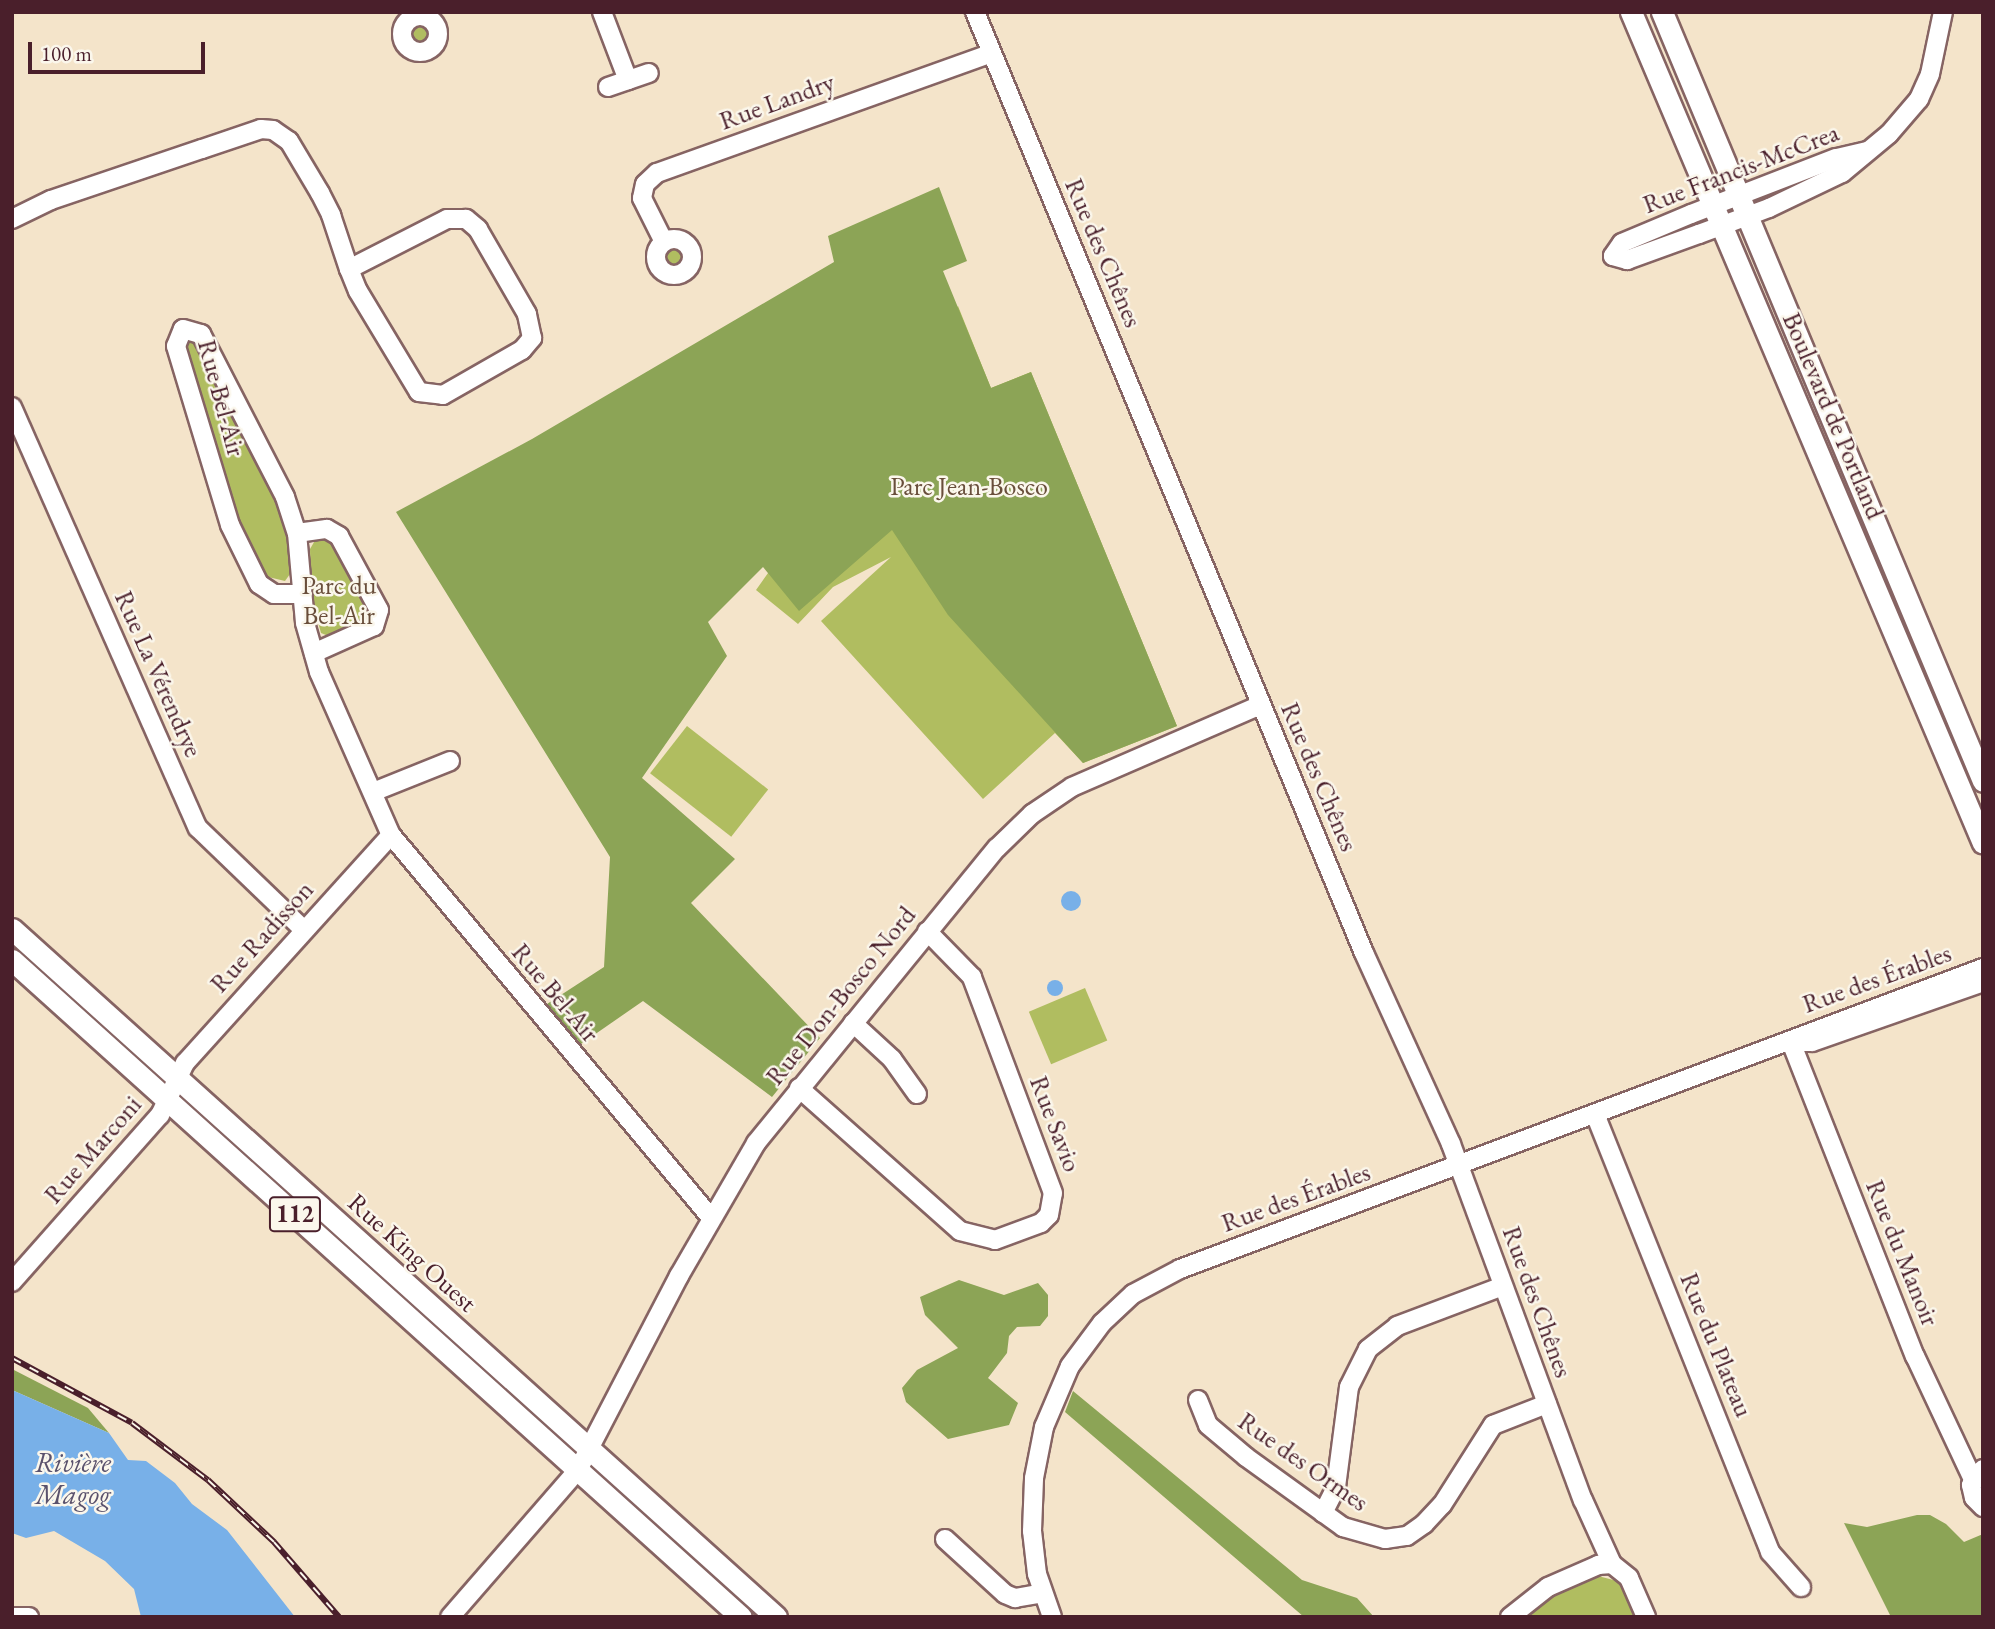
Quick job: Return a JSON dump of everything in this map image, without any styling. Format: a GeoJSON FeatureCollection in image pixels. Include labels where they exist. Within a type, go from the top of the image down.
{"type":"FeatureCollection","features":[{"type":"Feature","properties":{"kind":"main road","name":"Boulevard de Portland"},"geometry":{"type":"LineString","coordinates":[[1631,12],[1983,843]]}},
{"type":"Feature","properties":{"kind":"main road","name":"Boulevard de Portland"},"geometry":{"type":"LineString","coordinates":[[1662,12],[1983,781]]}},
{"type":"Feature","properties":{"kind":"main road","name":"Rue King Ouest"},"geometry":{"type":"LineString","coordinates":[[12,929],[776,1617]]}},
{"type":"Feature","properties":{"kind":"main road","name":"Rue King Ouest"},"geometry":{"type":"LineString","coordinates":[[12,960],[741,1617]]}},
{"type":"Feature","properties":{"kind":"street"},"geometry":{"type":"LineString","coordinates":[[601,12],[628,80]]}},
{"type":"Feature","properties":{"kind":"street","name":"Rue des Chênes"},"geometry":{"type":"LineString","coordinates":[[975,12],[990,54],[1261,705],[1458,1164],[1583,1500],[1612,1564],[1629,1578],[1646,1617]]}},
{"type":"Feature","properties":{"kind":"street"},"geometry":{"type":"LineString","coordinates":[[1867,151],[1899,124],[1926,87],[1943,12]]}},
{"type":"Feature","properties":{"kind":"street","name":"Rue Landry"},"geometry":{"type":"LineString","coordinates":[[664,242],[642,198],[645,184],[657,173],[990,54]]}},
{"type":"Feature","properties":{"kind":"street"},"geometry":{"type":"LineString","coordinates":[[608,87],[649,73]]}},
{"type":"Feature","properties":{"kind":"street"},"geometry":{"type":"LineString","coordinates":[[12,219],[51,200],[267,129],[289,141],[320,193],[349,269],[414,385],[426,395],[452,390],[522,350],[532,338],[527,314],[478,229],[466,219],[447,219],[349,269]]}},
{"type":"Feature","properties":{"kind":"street","name":"Rue Francis-McCrea"},"geometry":{"type":"LineString","coordinates":[[1867,151],[1842,173],[1747,216],[1628,260],[1613,256],[1622,243],[1713,205],[1836,158],[1867,151]]}},
{"type":"Feature","properties":{"kind":"street","name":"Rue Bel-Air"},"geometry":{"type":"LineString","coordinates":[[302,593],[274,594],[259,584],[230,525],[176,346],[183,330],[201,334],[265,453],[297,533],[302,593],[314,653],[337,721],[373,792],[391,835],[711,1218]]}},
{"type":"Feature","properties":{"kind":"street","name":"Rue La Vérendrye"},"geometry":{"type":"LineString","coordinates":[[12,407],[198,828],[303,929]]}},
{"type":"Feature","properties":{"kind":"street"},"geometry":{"type":"LineString","coordinates":[[297,533],[327,529],[339,536],[380,610],[374,626],[314,653]]}},
{"type":"Feature","properties":{"kind":"street","name":"Rue Don-Bosco Nord"},"geometry":{"type":"LineString","coordinates":[[450,1617],[550,1507],[578,1470],[711,1218],[756,1143],[997,848],[1052,798],[1096,774],[1261,705]]}},
{"type":"Feature","properties":{"kind":"street"},"geometry":{"type":"LineString","coordinates":[[373,792],[450,761]]}},
{"type":"Feature","properties":{"kind":"street","name":"Rue Radisson"},"geometry":{"type":"LineString","coordinates":[[176,1077],[303,929],[391,835]]}},
{"type":"Feature","properties":{"kind":"street","name":"Rue Savio"},"geometry":{"type":"LineString","coordinates":[[799,1088],[960,1231],[995,1240],[1041,1223],[1049,1215],[1053,1193],[972,977],[927,931]]}},
{"type":"Feature","properties":{"kind":"street","name":"Rue des Érables"},"geometry":{"type":"LineString","coordinates":[[1052,1617],[1042,1593],[1032,1508],[1044,1427],[1070,1366],[1101,1323],[1133,1294],[1180,1269],[1791,1042],[1807,1030],[1983,968]]}},
{"type":"Feature","properties":{"kind":"street","name":"Rue des Érables"},"geometry":{"type":"LineString","coordinates":[[1791,1042],[1812,1042],[1983,982]]}},
{"type":"Feature","properties":{"kind":"street"},"geometry":{"type":"LineString","coordinates":[[853,1023],[892,1059],[917,1094]]}},
{"type":"Feature","properties":{"kind":"street","name":"Rue du Manoir"},"geometry":{"type":"LineString","coordinates":[[1791,1042],[1915,1356],[1978,1474],[1971,1492],[1983,1507]]}},
{"type":"Feature","properties":{"kind":"street","name":"Rue Marconi"},"geometry":{"type":"LineString","coordinates":[[12,1282],[116,1169],[169,1101],[176,1077]]}},
{"type":"Feature","properties":{"kind":"street","name":"Rue du Plateau"},"geometry":{"type":"LineString","coordinates":[[1595,1114],[1770,1552],[1778,1566],[1801,1587]]}},
{"type":"Feature","properties":{"kind":"street"},"geometry":{"type":"LineString","coordinates":[[1323,1513],[1336,1487],[1349,1387],[1368,1349],[1397,1326],[1503,1286]]}},
{"type":"Feature","properties":{"kind":"street","name":"Rue des Ormes"},"geometry":{"type":"LineString","coordinates":[[1198,1400],[1202,1417],[1213,1431],[1323,1513],[1358,1534],[1385,1539],[1407,1535],[1442,1505],[1493,1425],[1547,1404]]}},
{"type":"Feature","properties":{"kind":"street"},"geometry":{"type":"LineString","coordinates":[[945,1539],[1005,1594],[1015,1598],[1042,1593]]}},
{"type":"Feature","properties":{"kind":"street"},"geometry":{"type":"LineString","coordinates":[[1510,1617],[1548,1587],[1598,1565],[1612,1564]]}},
{"type":"Feature","properties":{"kind":"street"},"geometry":{"type":"LineString","coordinates":[[14,1617],[29,1617]]}},
{"type":"Feature","properties":{"kind":"green space"},"geometry":{"type":"Polygon","coordinates":[[[420,24],[426,27],[429,33],[426,39],[420,42],[414,39],[411,33],[414,27],[420,24]]]}},
{"type":"Feature","properties":{"kind":"green space"},"geometry":{"type":"Polygon","coordinates":[[[939,187],[967,261],[943,271],[991,388],[1031,372],[1177,726],[1083,763],[948,615],[892,530],[799,611],[763,567],[708,622],[727,656],[642,778],[735,859],[691,903],[820,1038],[772,1097],[643,1001],[581,1044],[547,1004],[604,967],[610,857],[396,512],[532,439],[834,262],[828,236],[939,187]]]}},
{"type":"Feature","properties":{"kind":"green space"},"geometry":{"type":"Polygon","coordinates":[[[674,249],[680,252],[683,258],[680,264],[674,267],[668,264],[665,258],[668,252],[674,249]]]}},
{"type":"Feature","properties":{"kind":"green space","name":"Parc Jean-Bosco"},"geometry":{"type":"Polygon","coordinates":[[[958,306],[991,388],[1031,372],[1177,726],[1083,763],[1055,733],[983,799],[821,621],[891,557],[833,587],[798,624],[756,590],[958,306]]]}},
{"type":"Feature","properties":{"kind":"green space","name":"Parc du Bel-Air"},"geometry":{"type":"Polygon","coordinates":[[[187,337],[195,340],[266,470],[289,526],[295,567],[285,581],[264,576],[235,518],[183,341],[187,337]]]}},
{"type":"Feature","properties":{"kind":"green space","name":"Parc du Bel-Air"},"geometry":{"type":"Polygon","coordinates":[[[317,537],[330,538],[371,604],[369,616],[331,637],[321,633],[311,597],[310,549],[317,537]]]}},
{"type":"Feature","properties":{"kind":"green space"},"geometry":{"type":"Polygon","coordinates":[[[687,726],[768,789],[731,837],[650,773],[687,726]]]}},
{"type":"Feature","properties":{"kind":"green space"},"geometry":{"type":"Polygon","coordinates":[[[1085,988],[1107,1040],[1051,1064],[1029,1012],[1085,988]]]}},
{"type":"Feature","properties":{"kind":"green space"},"geometry":{"type":"Polygon","coordinates":[[[959,1280],[1004,1295],[1038,1283],[1048,1295],[1048,1316],[1040,1326],[1017,1327],[1009,1336],[1007,1353],[988,1378],[1018,1403],[1009,1425],[948,1439],[906,1402],[902,1388],[917,1370],[958,1348],[925,1315],[920,1297],[959,1280]]]}},
{"type":"Feature","properties":{"kind":"green space"},"geometry":{"type":"Polygon","coordinates":[[[12,1369],[88,1408],[109,1433],[12,1390],[12,1369]]]}},
{"type":"Feature","properties":{"kind":"green space"},"geometry":{"type":"Polygon","coordinates":[[[1073,1391],[1302,1580],[1357,1598],[1374,1617],[1304,1617],[1065,1412],[1073,1391]]]}},
{"type":"Feature","properties":{"kind":"green space"},"geometry":{"type":"Polygon","coordinates":[[[1917,1515],[1930,1515],[1946,1524],[1964,1542],[1983,1534],[1983,1617],[1891,1617],[1844,1523],[1867,1527],[1917,1515]]]}},
{"type":"Feature","properties":{"kind":"green space"},"geometry":{"type":"Polygon","coordinates":[[[1598,1576],[1621,1582],[1637,1617],[1524,1617],[1553,1594],[1598,1576]]]}},
{"type":"Feature","properties":{"kind":"water"},"geometry":{"type":"Polygon","coordinates":[[[1071,891],[1078,894],[1081,901],[1078,908],[1071,911],[1064,908],[1061,901],[1064,894],[1071,891]]]}},
{"type":"Feature","properties":{"kind":"water"},"geometry":{"type":"Polygon","coordinates":[[[1052,980],[1058,980],[1063,988],[1061,994],[1052,996],[1047,991],[1047,985],[1052,980]]]}},
{"type":"Feature","properties":{"kind":"water","name":"Rivière Magog"},"geometry":{"type":"Polygon","coordinates":[[[12,1390],[109,1433],[128,1460],[146,1461],[175,1483],[192,1504],[227,1530],[295,1617],[141,1617],[134,1589],[105,1561],[54,1531],[26,1538],[12,1533],[12,1390]]]}},
{"type":"Feature","properties":{"kind":"railway"},"geometry":{"type":"LineString","coordinates":[[12,1358],[132,1423],[208,1480],[274,1542],[339,1617]]}}]}
